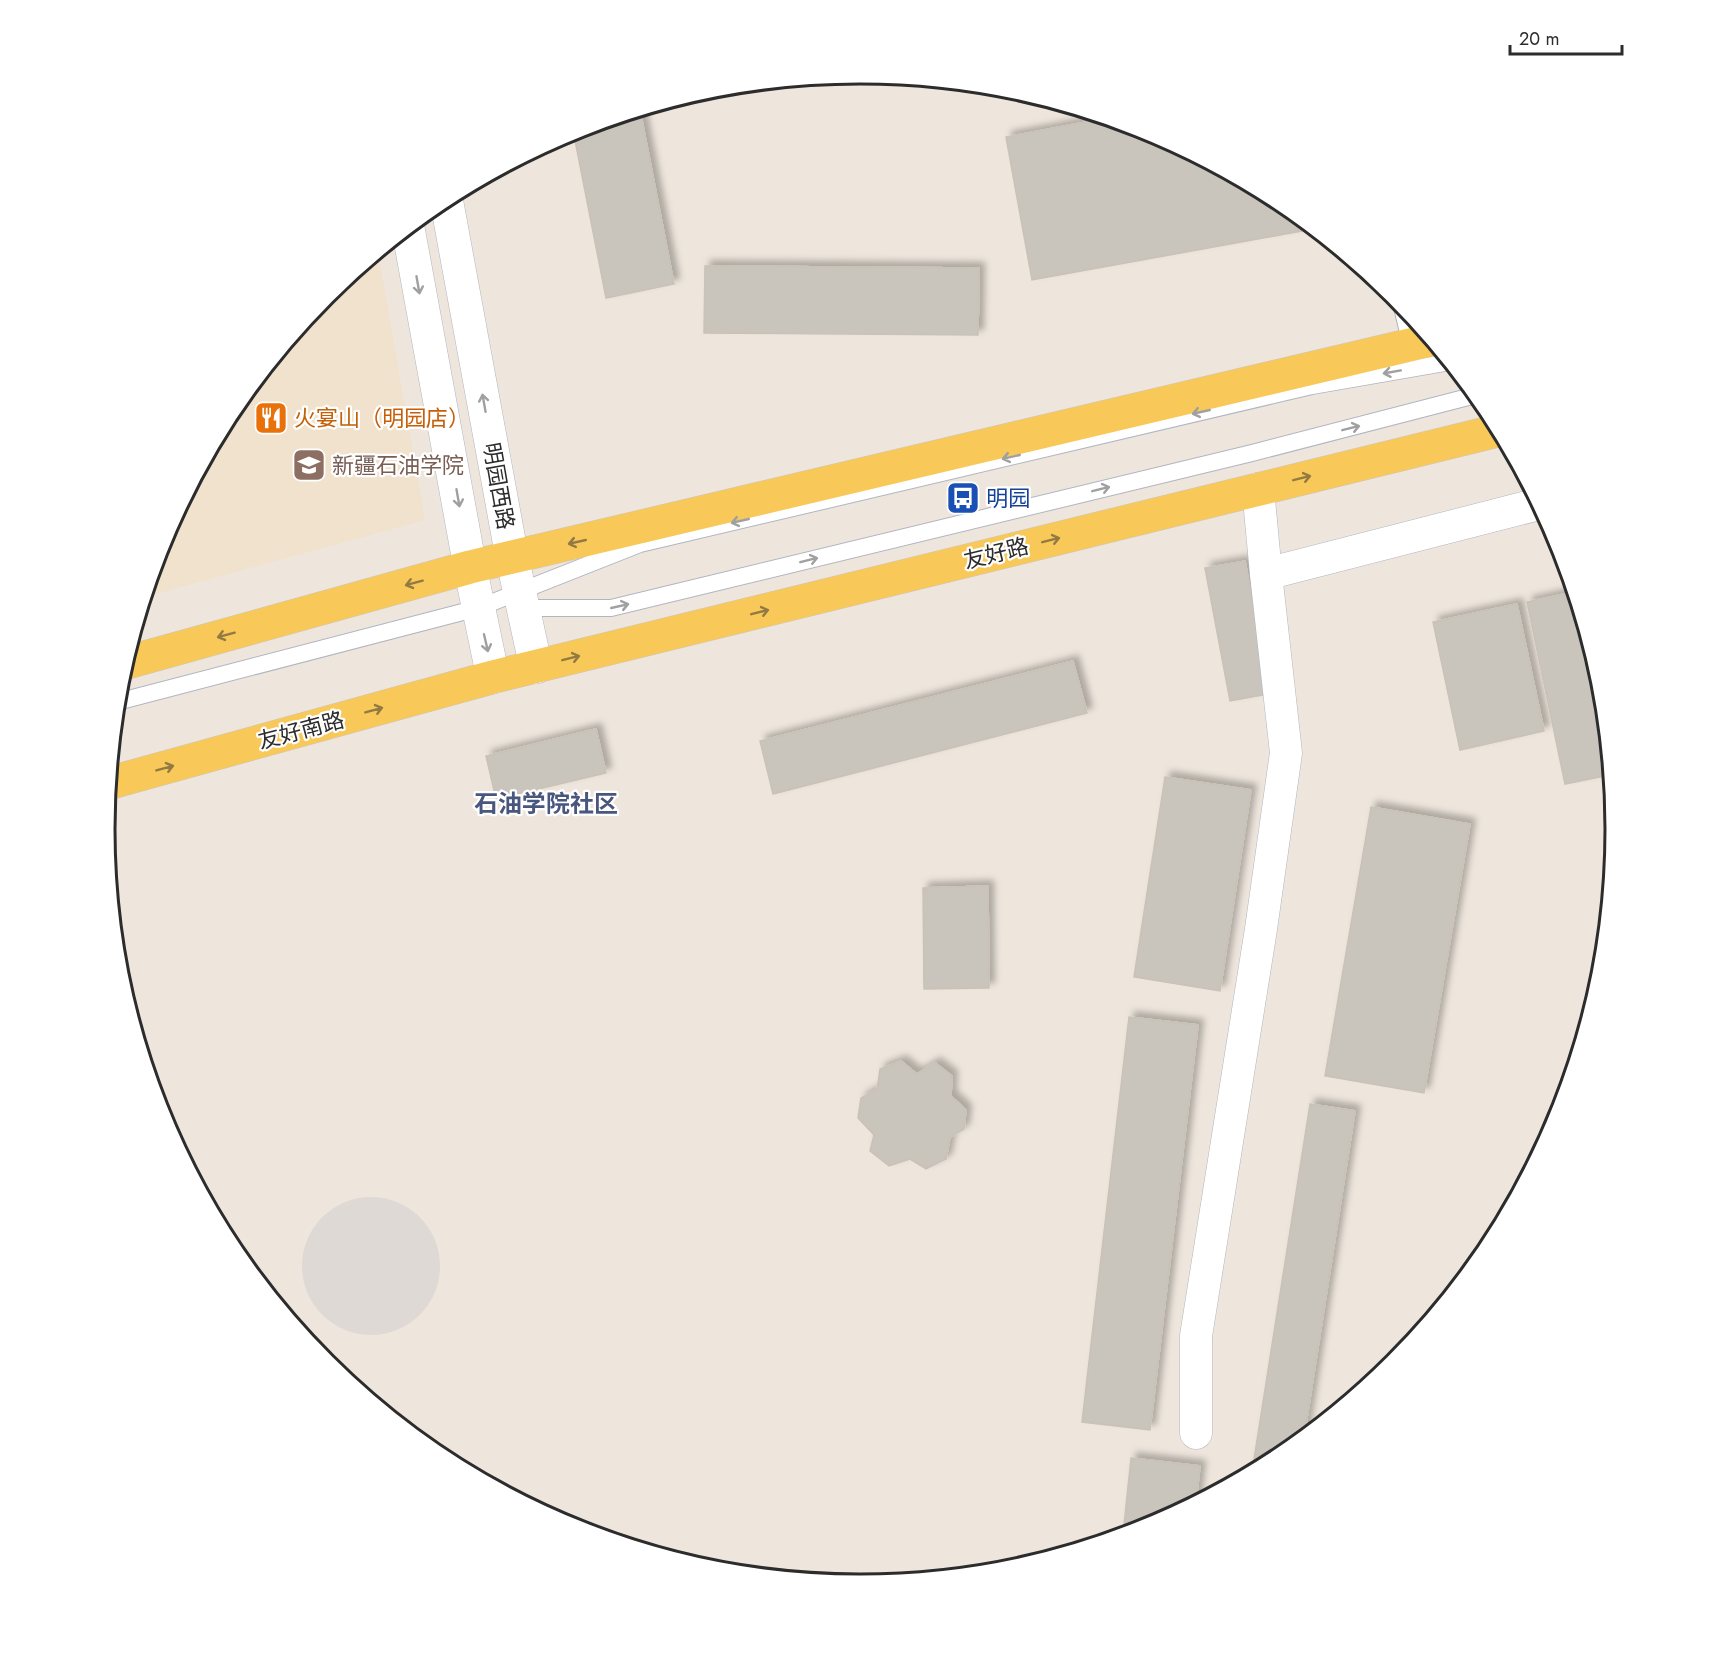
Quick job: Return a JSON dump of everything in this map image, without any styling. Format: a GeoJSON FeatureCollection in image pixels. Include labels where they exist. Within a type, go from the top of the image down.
{"type":"FeatureCollection","features":[{"type":"Feature","properties":{"kind":"main road"},"geometry":{"type":"LineString","coordinates":[[134,660],[470,567],[1421,342]]}},
{"type":"Feature","properties":{"kind":"main road","name":"友好路"},"geometry":{"type":"LineString","coordinates":[[493,677],[1490,432]]}},
{"type":"Feature","properties":{"kind":"main road","name":"友好南路"},"geometry":{"type":"LineString","coordinates":[[117,781],[493,677]]}},
{"type":"Feature","properties":{"kind":"street","name":"明园西路"},"geometry":{"type":"LineString","coordinates":[[448,209],[512,557],[536,667]]}},
{"type":"Feature","properties":{"kind":"street","name":"明园西路"},"geometry":{"type":"LineString","coordinates":[[409,236],[470,567],[493,677]]}},
{"type":"Feature","properties":{"kind":"street"},"geometry":{"type":"LineString","coordinates":[[1196,1432],[1196,1336],[1261,929],[1286,753],[1258,489]]}},
{"type":"Feature","properties":{"kind":"street"},"geometry":{"type":"LineString","coordinates":[[1266,574],[1531,506]]}},
{"type":"Feature","properties":{"kind":"lane"},"geometry":{"type":"LineString","coordinates":[[126,700],[478,608],[521,600],[640,544],[1312,386],[1441,364]]}},
{"type":"Feature","properties":{"kind":"lane"},"geometry":{"type":"LineString","coordinates":[[521,600],[611,608],[1252,453],[1467,397]]}},
{"type":"Feature","properties":{"kind":"shaded area","name":"新疆石油学院"},"geometry":{"type":"Polygon","coordinates":[[[379,260],[425,520],[153,595],[192,499],[241,415],[269,375],[300,338],[333,302],[379,260]]]}},
{"type":"Feature","properties":{"kind":"shaded area"},"geometry":{"type":"Polygon","coordinates":[[[371,1197],[397,1202],[420,1217],[435,1240],[440,1266],[435,1292],[420,1315],[397,1330],[371,1335],[345,1330],[322,1315],[307,1292],[302,1266],[307,1240],[322,1217],[345,1202],[371,1197]]]}},
{"type":"Feature","properties":{"kind":"building"},"geometry":{"type":"Polygon","coordinates":[[[641,117],[674,284],[606,298],[575,141],[641,117]]]}},
{"type":"Feature","properties":{"kind":"building"},"geometry":{"type":"Polygon","coordinates":[[[1090,121],[1145,141],[1190,161],[1232,184],[1304,231],[1032,280],[1006,137],[1090,121]]]}},
{"type":"Feature","properties":{"kind":"building"},"geometry":{"type":"Polygon","coordinates":[[[705,266],[979,268],[978,335],[704,333],[705,266]]]}},
{"type":"Feature","properties":{"kind":"building"},"geometry":{"type":"Polygon","coordinates":[[[1245,561],[1269,694],[1230,701],[1205,568],[1245,561]]]}},
{"type":"Feature","properties":{"kind":"building"},"geometry":{"type":"Polygon","coordinates":[[[1566,594],[1580,636],[1591,684],[1599,732],[1603,776],[1565,784],[1527,602],[1566,594]]]}},
{"type":"Feature","properties":{"kind":"building"},"geometry":{"type":"Polygon","coordinates":[[[1517,604],[1544,731],[1460,750],[1433,622],[1517,604]]]}},
{"type":"Feature","properties":{"kind":"building"},"geometry":{"type":"Polygon","coordinates":[[[1073,661],[1087,713],[773,794],[760,741],[1073,661]]]}},
{"type":"Feature","properties":{"kind":"building"},"geometry":{"type":"Polygon","coordinates":[[[596,729],[606,773],[496,799],[486,756],[596,729]]]}},
{"type":"Feature","properties":{"kind":"building"},"geometry":{"type":"Polygon","coordinates":[[[1165,777],[1251,790],[1220,991],[1134,977],[1165,777]]]}},
{"type":"Feature","properties":{"kind":"building"},"geometry":{"type":"Polygon","coordinates":[[[1371,807],[1470,824],[1424,1093],[1325,1076],[1371,807]]]}},
{"type":"Feature","properties":{"kind":"building"},"geometry":{"type":"Polygon","coordinates":[[[988,886],[989,988],[924,989],[923,888],[988,886]]]}},
{"type":"Feature","properties":{"kind":"building"},"geometry":{"type":"Polygon","coordinates":[[[1129,1017],[1198,1025],[1150,1430],[1082,1422],[1129,1017]]]}},
{"type":"Feature","properties":{"kind":"building"},"geometry":{"type":"Polygon","coordinates":[[[901,1061],[917,1074],[935,1063],[952,1076],[951,1096],[966,1110],[964,1129],[950,1137],[946,1159],[926,1169],[910,1159],[889,1166],[870,1151],[874,1135],[858,1118],[861,1098],[877,1090],[880,1069],[901,1061]]]}},
{"type":"Feature","properties":{"kind":"building"},"geometry":{"type":"Polygon","coordinates":[[[1310,1104],[1355,1111],[1306,1426],[1254,1460],[1310,1104]]]}},
{"type":"Feature","properties":{"kind":"building"},"geometry":{"type":"Polygon","coordinates":[[[1131,1458],[1200,1466],[1197,1493],[1124,1525],[1131,1458]]]}},
{"type":"Feature","properties":{"kind":"place","name":"火宴山（明园店）"},"geometry":{"type":"Point","coordinates":[271,418]}},
{"type":"Feature","properties":{"kind":"place","name":"新疆石油学院"},"geometry":{"type":"Point","coordinates":[309,465]}},
{"type":"Feature","properties":{"kind":"place","name":"明园"},"geometry":{"type":"Point","coordinates":[963,498]}},
{"type":"Feature","properties":{"kind":"district","name":"石油学院社区"},"geometry":{"type":"Point","coordinates":[546,804]}}]}
